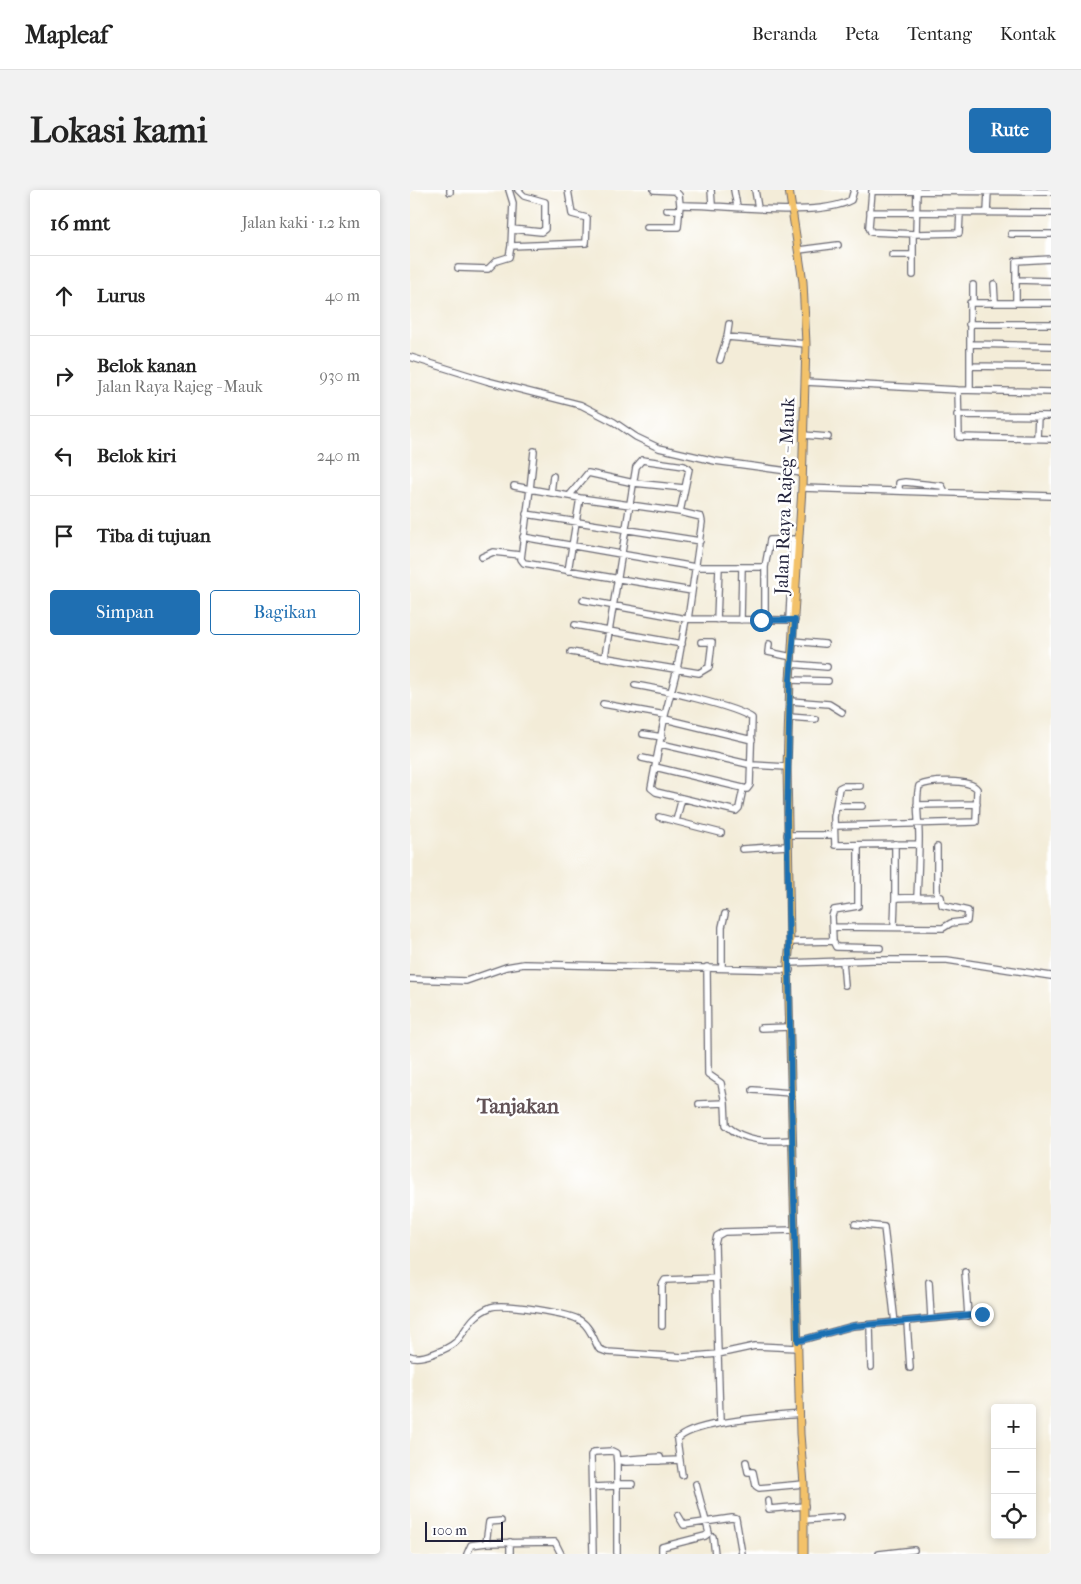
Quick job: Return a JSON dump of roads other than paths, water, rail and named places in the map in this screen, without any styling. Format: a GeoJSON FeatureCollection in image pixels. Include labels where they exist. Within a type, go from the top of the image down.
{"type":"FeatureCollection","features":[{"type":"Feature","properties":{"kind":"main road","name":"Jalan Raya Rajeg - Mauk"},"geometry":{"type":"LineString","coordinates":[[789,190],[799,250],[806,312],[802,488],[796,539],[787,767],[792,1140],[800,1414],[804,1484],[804,1554]]}},
{"type":"Feature","properties":{"kind":"street"},"geometry":{"type":"LineString","coordinates":[[458,268],[488,269],[496,261],[508,257],[511,246],[512,203],[510,190],[500,190]]}},
{"type":"Feature","properties":{"kind":"street"},"geometry":{"type":"LineString","coordinates":[[512,229],[541,232],[545,229],[545,202],[524,196],[518,190]]}},
{"type":"Feature","properties":{"kind":"street"},"geometry":{"type":"LineString","coordinates":[[511,246],[586,244],[587,218],[572,214],[568,190]]}},
{"type":"Feature","properties":{"kind":"street"},"geometry":{"type":"LineString","coordinates":[[648,227],[677,227],[680,197],[675,192],[654,190]]}},
{"type":"Feature","properties":{"kind":"street"},"geometry":{"type":"LineString","coordinates":[[711,190],[712,204]]}},
{"type":"Feature","properties":{"kind":"street"},"geometry":{"type":"LineString","coordinates":[[734,190],[737,206]]}},
{"type":"Feature","properties":{"kind":"street"},"geometry":{"type":"LineString","coordinates":[[755,190],[758,208]]}},
{"type":"Feature","properties":{"kind":"street"},"geometry":{"type":"LineString","coordinates":[[667,210],[712,204],[758,208],[818,208],[841,204],[851,200],[854,190]]}},
{"type":"Feature","properties":{"kind":"street"},"geometry":{"type":"LineString","coordinates":[[913,275],[917,190]]}},
{"type":"Feature","properties":{"kind":"street"},"geometry":{"type":"LineString","coordinates":[[960,212],[959,233],[870,232],[872,192],[917,190],[1051,192]]}},
{"type":"Feature","properties":{"kind":"street"},"geometry":{"type":"LineString","coordinates":[[988,214],[993,191]]}},
{"type":"Feature","properties":{"kind":"street"},"geometry":{"type":"LineString","coordinates":[[870,212],[1051,213]]}},
{"type":"Feature","properties":{"kind":"street"},"geometry":{"type":"LineString","coordinates":[[1011,234],[1051,234]]}},
{"type":"Feature","properties":{"kind":"street"},"geometry":{"type":"LineString","coordinates":[[799,250],[838,245]]}},
{"type":"Feature","properties":{"kind":"street"},"geometry":{"type":"LineString","coordinates":[[892,255],[913,255]]}},
{"type":"Feature","properties":{"kind":"street"},"geometry":{"type":"LineString","coordinates":[[1016,302],[1016,262],[1018,260],[1051,259]]}},
{"type":"Feature","properties":{"kind":"street"},"geometry":{"type":"LineString","coordinates":[[1016,280],[1051,281]]}},
{"type":"Feature","properties":{"kind":"street"},"geometry":{"type":"LineString","coordinates":[[994,284],[995,301]]}},
{"type":"Feature","properties":{"kind":"street"},"geometry":{"type":"LineString","coordinates":[[970,390],[969,324],[970,305],[974,301],[973,285]]}},
{"type":"Feature","properties":{"kind":"street"},"geometry":{"type":"LineString","coordinates":[[974,301],[1051,303]]}},
{"type":"Feature","properties":{"kind":"street"},"geometry":{"type":"LineString","coordinates":[[720,360],[727,338],[728,324]]}},
{"type":"Feature","properties":{"kind":"street"},"geometry":{"type":"LineString","coordinates":[[969,324],[1051,324]]}},
{"type":"Feature","properties":{"kind":"street"},"geometry":{"type":"LineString","coordinates":[[727,338],[806,344]]}},
{"type":"Feature","properties":{"kind":"street"},"geometry":{"type":"LineString","coordinates":[[970,344],[1051,346]]}},
{"type":"Feature","properties":{"kind":"street"},"geometry":{"type":"LineString","coordinates":[[410,357],[487,382],[581,404],[614,422],[636,437],[659,448],[715,460],[802,473]]}},
{"type":"Feature","properties":{"kind":"street"},"geometry":{"type":"LineString","coordinates":[[970,366],[1051,367]]}},
{"type":"Feature","properties":{"kind":"street"},"geometry":{"type":"LineString","coordinates":[[805,382],[958,390],[1051,392]]}},
{"type":"Feature","properties":{"kind":"street"},"geometry":{"type":"LineString","coordinates":[[958,390],[959,437],[1051,439]]}},
{"type":"Feature","properties":{"kind":"street"},"geometry":{"type":"LineString","coordinates":[[958,415],[1051,416]]}},
{"type":"Feature","properties":{"kind":"street"},"geometry":{"type":"LineString","coordinates":[[1037,438],[1038,416]]}},
{"type":"Feature","properties":{"kind":"street"},"geometry":{"type":"LineString","coordinates":[[803,434],[828,437]]}},
{"type":"Feature","properties":{"kind":"street"},"geometry":{"type":"LineString","coordinates":[[534,451],[520,555],[524,562],[568,572],[692,591]]}},
{"type":"Feature","properties":{"kind":"street"},"geometry":{"type":"LineString","coordinates":[[605,656],[638,462],[646,460],[687,467],[689,472],[680,512]]}},
{"type":"Feature","properties":{"kind":"street"},"geometry":{"type":"LineString","coordinates":[[569,496],[588,472],[634,483],[684,488]]}},
{"type":"Feature","properties":{"kind":"street"},"geometry":{"type":"LineString","coordinates":[[550,492],[553,476]]}},
{"type":"Feature","properties":{"kind":"street"},"geometry":{"type":"LineString","coordinates":[[899,491],[899,483],[905,482],[942,486],[945,492]]}},
{"type":"Feature","properties":{"kind":"street"},"geometry":{"type":"LineString","coordinates":[[514,486],[701,517],[700,541],[678,669],[672,694],[665,717],[662,741],[652,783],[653,789],[736,811],[739,808],[746,788],[752,765],[753,722],[751,717],[672,694],[661,689],[635,685]]}},
{"type":"Feature","properties":{"kind":"street"},"geometry":{"type":"LineString","coordinates":[[802,488],[1051,496]]}},
{"type":"Feature","properties":{"kind":"street"},"geometry":{"type":"LineString","coordinates":[[568,572],[580,498]]}},
{"type":"Feature","properties":{"kind":"street"},"geometry":{"type":"LineString","coordinates":[[526,514],[700,541]]}},
{"type":"Feature","properties":{"kind":"street"},"geometry":{"type":"LineString","coordinates":[[523,537],[695,567],[764,566]]}},
{"type":"Feature","properties":{"kind":"street"},"geometry":{"type":"LineString","coordinates":[[764,620],[764,566],[770,540],[796,539]]}},
{"type":"Feature","properties":{"kind":"street"},"geometry":{"type":"LineString","coordinates":[[482,557],[493,552],[520,555]]}},
{"type":"Feature","properties":{"kind":"street"},"geometry":{"type":"LineString","coordinates":[[717,620],[719,567]]}},
{"type":"Feature","properties":{"kind":"street"},"geometry":{"type":"LineString","coordinates":[[742,567],[742,620]]}},
{"type":"Feature","properties":{"kind":"street"},"geometry":{"type":"LineString","coordinates":[[583,600],[687,619],[792,620]]}},
{"type":"Feature","properties":{"kind":"street"},"geometry":{"type":"LineString","coordinates":[[575,625],[682,644]]}},
{"type":"Feature","properties":{"kind":"street"},"geometry":{"type":"LineString","coordinates":[[793,641],[825,644]]}},
{"type":"Feature","properties":{"kind":"street"},"geometry":{"type":"LineString","coordinates":[[572,652],[699,673],[707,669],[712,642],[701,642]]}},
{"type":"Feature","properties":{"kind":"street"},"geometry":{"type":"LineString","coordinates":[[769,644],[768,652],[792,661],[827,667]]}},
{"type":"Feature","properties":{"kind":"street"},"geometry":{"type":"LineString","coordinates":[[790,680],[828,681]]}},
{"type":"Feature","properties":{"kind":"street"},"geometry":{"type":"LineString","coordinates":[[790,701],[830,704],[842,712]]}},
{"type":"Feature","properties":{"kind":"street"},"geometry":{"type":"LineString","coordinates":[[603,704],[665,717],[752,740]]}},
{"type":"Feature","properties":{"kind":"street"},"geometry":{"type":"LineString","coordinates":[[789,717],[815,719]]}},
{"type":"Feature","properties":{"kind":"street"},"geometry":{"type":"LineString","coordinates":[[643,734],[662,741],[752,765],[787,767]]}},
{"type":"Feature","properties":{"kind":"street"},"geometry":{"type":"LineString","coordinates":[[642,758],[656,764],[746,788]]}},
{"type":"Feature","properties":{"kind":"street"},"geometry":{"type":"LineString","coordinates":[[834,826],[919,823],[976,822],[977,789],[972,784],[962,782],[922,784],[918,789],[917,805],[919,823],[919,844],[917,897]]}},
{"type":"Feature","properties":{"kind":"street"},"geometry":{"type":"LineString","coordinates":[[860,786],[840,786],[834,826],[834,843],[837,846],[919,844]]}},
{"type":"Feature","properties":{"kind":"street"},"geometry":{"type":"LineString","coordinates":[[676,821],[682,798]]}},
{"type":"Feature","properties":{"kind":"street"},"geometry":{"type":"LineString","coordinates":[[917,805],[977,804]]}},
{"type":"Feature","properties":{"kind":"street"},"geometry":{"type":"LineString","coordinates":[[836,806],[862,806]]}},
{"type":"Feature","properties":{"kind":"street"},"geometry":{"type":"LineString","coordinates":[[659,817],[721,833]]}},
{"type":"Feature","properties":{"kind":"street"},"geometry":{"type":"LineString","coordinates":[[787,835],[834,835]]}},
{"type":"Feature","properties":{"kind":"street"},"geometry":{"type":"LineString","coordinates":[[894,926],[895,844]]}},
{"type":"Feature","properties":{"kind":"street"},"geometry":{"type":"LineString","coordinates":[[742,849],[787,846]]}},
{"type":"Feature","properties":{"kind":"street"},"geometry":{"type":"LineString","coordinates":[[858,846],[859,905],[856,908],[834,910],[833,941],[836,947],[880,948]]}},
{"type":"Feature","properties":{"kind":"street"},"geometry":{"type":"LineString","coordinates":[[937,847],[938,897]]}},
{"type":"Feature","properties":{"kind":"street"},"geometry":{"type":"LineString","coordinates":[[833,928],[894,926],[943,928],[951,924],[967,921],[967,910],[942,905],[942,898],[895,898]]}},
{"type":"Feature","properties":{"kind":"street"},"geometry":{"type":"LineString","coordinates":[[722,968],[722,927],[725,914]]}},
{"type":"Feature","properties":{"kind":"street"},"geometry":{"type":"LineString","coordinates":[[790,942],[833,941]]}},
{"type":"Feature","properties":{"kind":"street"},"geometry":{"type":"LineString","coordinates":[[410,979],[466,981],[506,967],[524,964],[722,968],[789,967],[843,962],[948,960],[1051,976]]}},
{"type":"Feature","properties":{"kind":"street"},"geometry":{"type":"LineString","coordinates":[[843,962],[845,985]]}},
{"type":"Feature","properties":{"kind":"street"},"geometry":{"type":"LineString","coordinates":[[707,967],[708,1074],[721,1083],[725,1103],[726,1125],[735,1133],[764,1141],[792,1140]]}},
{"type":"Feature","properties":{"kind":"street"},"geometry":{"type":"LineString","coordinates":[[762,1028],[790,1027]]}},
{"type":"Feature","properties":{"kind":"street"},"geometry":{"type":"LineString","coordinates":[[753,1090],[791,1093]]}},
{"type":"Feature","properties":{"kind":"street"},"geometry":{"type":"LineString","coordinates":[[699,1104],[725,1103]]}},
{"type":"Feature","properties":{"kind":"street"},"geometry":{"type":"LineString","coordinates":[[855,1224],[884,1226],[895,1323]]}},
{"type":"Feature","properties":{"kind":"street"},"geometry":{"type":"LineString","coordinates":[[720,1422],[715,1244],[720,1234],[724,1232],[795,1230]]}},
{"type":"Feature","properties":{"kind":"street"},"geometry":{"type":"LineString","coordinates":[[965,1272],[968,1316]]}},
{"type":"Feature","properties":{"kind":"street"},"geometry":{"type":"LineString","coordinates":[[662,1326],[662,1285],[665,1280],[716,1278]]}},
{"type":"Feature","properties":{"kind":"street"},"geometry":{"type":"LineString","coordinates":[[929,1282],[931,1318]]}},
{"type":"Feature","properties":{"kind":"street"},"geometry":{"type":"LineString","coordinates":[[410,1356],[417,1358],[449,1346],[455,1342],[465,1327],[477,1315],[497,1306],[578,1319],[586,1325],[599,1349],[607,1352],[683,1357],[718,1354],[755,1346],[798,1344],[840,1328],[982,1314]]}},
{"type":"Feature","properties":{"kind":"street"},"geometry":{"type":"LineString","coordinates":[[907,1322],[910,1368]]}},
{"type":"Feature","properties":{"kind":"street"},"geometry":{"type":"LineString","coordinates":[[870,1325],[871,1367]]}},
{"type":"Feature","properties":{"kind":"street"},"geometry":{"type":"LineString","coordinates":[[682,1475],[678,1440],[682,1433],[720,1422],[800,1414]]}},
{"type":"Feature","properties":{"kind":"street"},"geometry":{"type":"LineString","coordinates":[[593,1554],[593,1452],[612,1451],[616,1453],[617,1460],[617,1554]]}},
{"type":"Feature","properties":{"kind":"street"},"geometry":{"type":"LineString","coordinates":[[617,1460],[620,1458],[660,1457],[660,1461],[680,1460]]}},
{"type":"Feature","properties":{"kind":"street"},"geometry":{"type":"LineString","coordinates":[[746,1462],[748,1472],[753,1472],[756,1486],[759,1488],[804,1484]]}},
{"type":"Feature","properties":{"kind":"street"},"geometry":{"type":"LineString","coordinates":[[592,1487],[632,1484]]}},
{"type":"Feature","properties":{"kind":"street"},"geometry":{"type":"LineString","coordinates":[[662,1554],[662,1547],[708,1535],[708,1522],[696,1484]]}},
{"type":"Feature","properties":{"kind":"street"},"geometry":{"type":"LineString","coordinates":[[768,1501],[769,1509],[804,1506]]}},
{"type":"Feature","properties":{"kind":"street"},"geometry":{"type":"LineString","coordinates":[[678,1515],[684,1525],[736,1519],[742,1554]]}},
{"type":"Feature","properties":{"kind":"street"},"geometry":{"type":"LineString","coordinates":[[804,1520],[841,1517]]}},
{"type":"Feature","properties":{"kind":"street"},"geometry":{"type":"LineString","coordinates":[[486,1543],[487,1524],[492,1521],[502,1521]]}},
{"type":"Feature","properties":{"kind":"street"},"geometry":{"type":"LineString","coordinates":[[713,1537],[715,1554]]}},
{"type":"Feature","properties":{"kind":"street"},"geometry":{"type":"LineString","coordinates":[[510,1542],[510,1554]]}},
{"type":"Feature","properties":{"kind":"street"},"geometry":{"type":"LineString","coordinates":[[467,1554],[471,1545],[510,1542],[554,1542],[561,1554]]}},
{"type":"Feature","properties":{"kind":"street"},"geometry":{"type":"LineString","coordinates":[[879,1554],[914,1550]]}},
{"type":"Feature","properties":{"kind":"district","name":"Tanjakan"},"geometry":{"type":"Point","coordinates":[518,1106]}}]}
